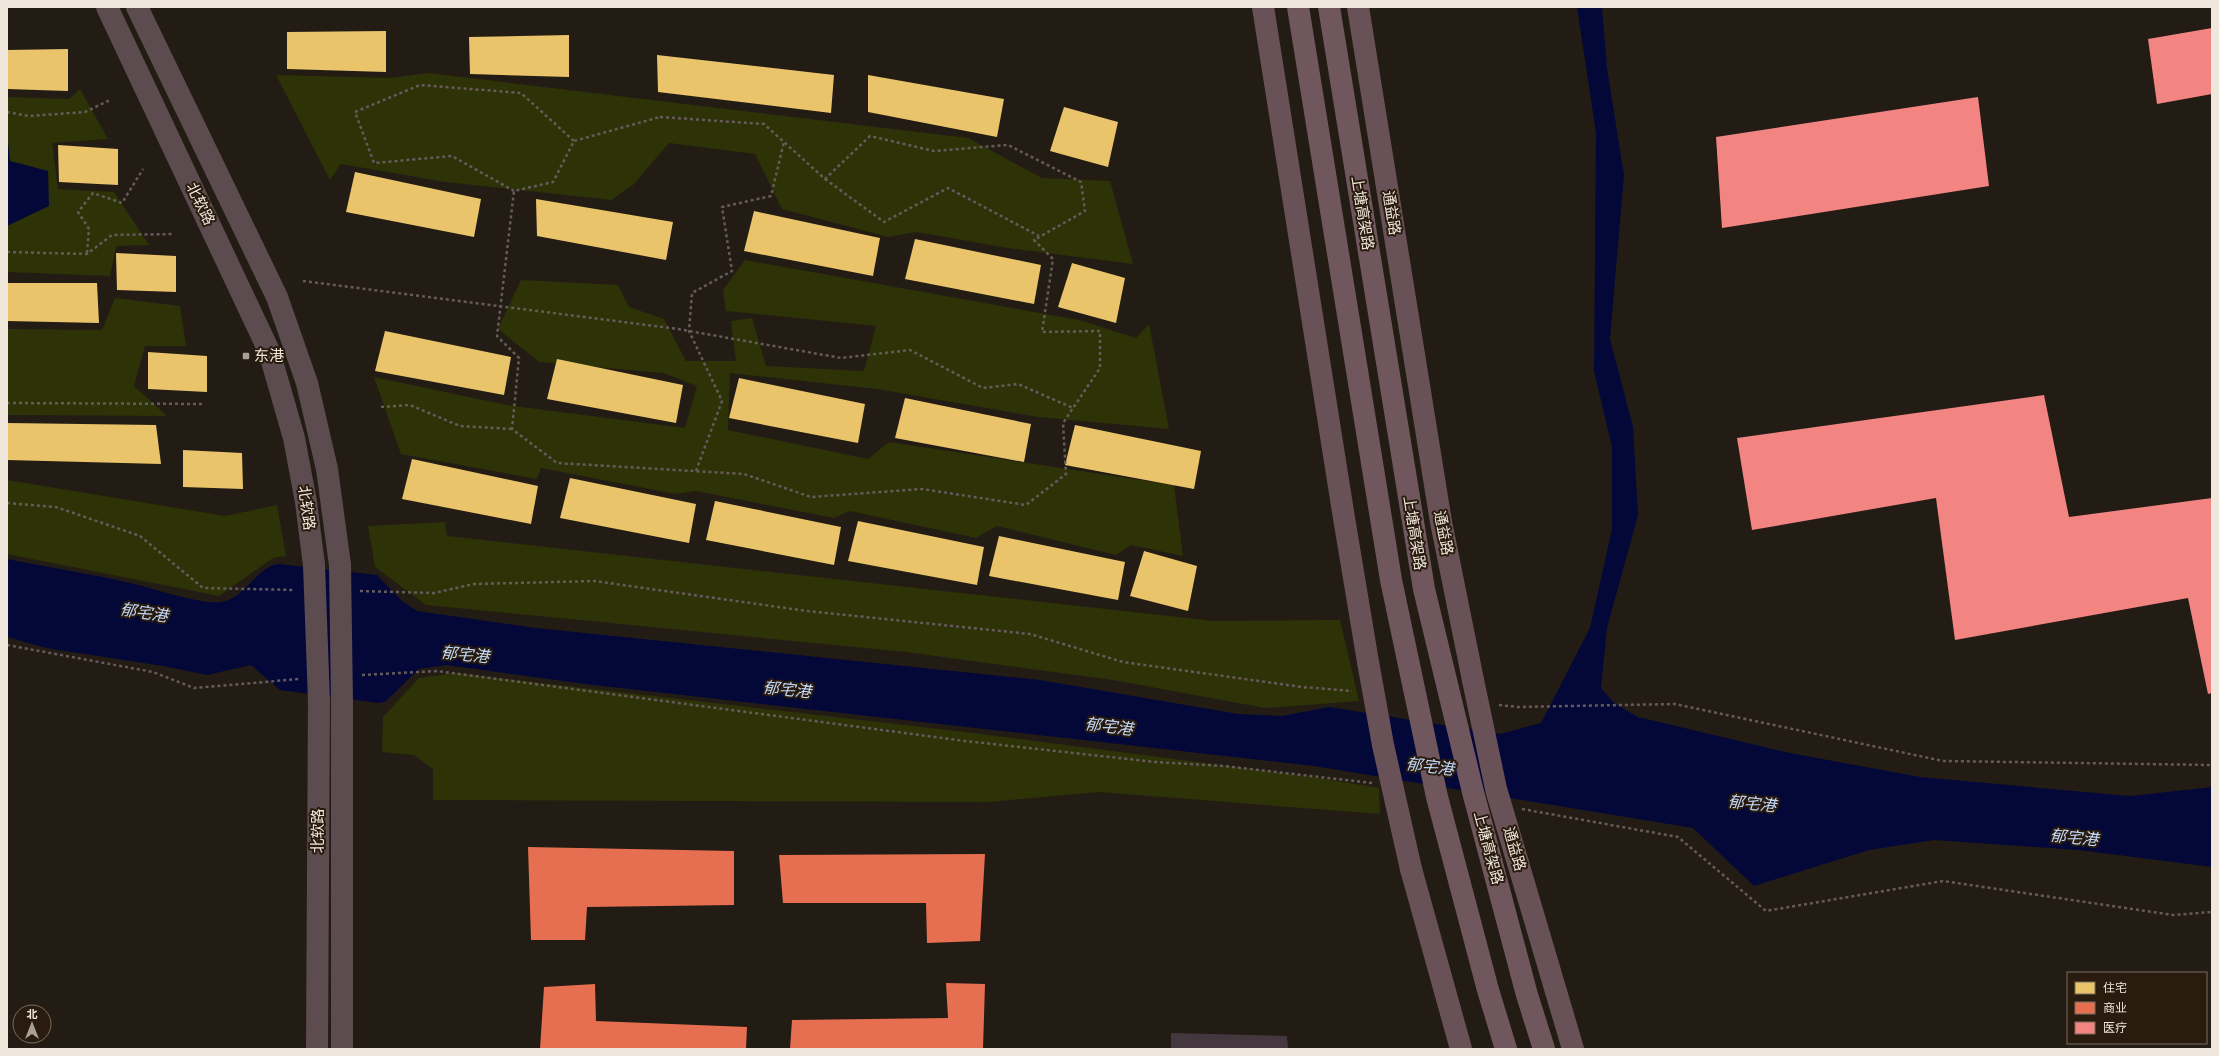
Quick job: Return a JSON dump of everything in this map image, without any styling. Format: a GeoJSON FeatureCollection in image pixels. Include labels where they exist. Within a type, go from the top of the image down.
{"type":"FeatureCollection","features":[{"type":"Feature","properties":{"kind":"highway","name":"上塘高架路"},"geometry":{"type":"LineString","coordinates":[[1298,7],[1391,580],[1437,797],[1488,990],[1506,1049]]}},
{"type":"Feature","properties":{"kind":"highway","name":"上塘高架路"},"geometry":{"type":"LineString","coordinates":[[1329,7],[1424,589],[1473,792],[1527,995],[1544,1049]]}},
{"type":"Feature","properties":{"kind":"main road"},"geometry":{"type":"LineString","coordinates":[[1263,7],[1344,518],[1383,745],[1411,869],[1461,1049]]}},
{"type":"Feature","properties":{"kind":"main road","name":"通益路"},"geometry":{"type":"LineString","coordinates":[[1358,7],[1441,522],[1496,789],[1573,1049]]}},
{"type":"Feature","properties":{"kind":"street","name":"北软路"},"geometry":{"type":"LineString","coordinates":[[107,7],[269,351],[294,438],[306,502],[314,565],[319,701],[317,1049]]}},
{"type":"Feature","properties":{"kind":"street","name":"北软路"},"geometry":{"type":"LineString","coordinates":[[137,7],[277,297],[309,390],[326,469],[340,565],[342,703],[342,1049]]}},
{"type":"Feature","properties":{"kind":"path"},"geometry":{"type":"LineString","coordinates":[[574,141],[521,93],[420,85],[355,112],[374,163],[452,156],[514,191],[553,182],[574,141],[660,117],[764,124],[826,179],[884,222],[948,188],[1039,237]]}},
{"type":"Feature","properties":{"kind":"path"},"geometry":{"type":"LineString","coordinates":[[7,112],[29,116],[85,112],[110,100]]}},
{"type":"Feature","properties":{"kind":"path"},"geometry":{"type":"LineString","coordinates":[[381,407],[410,405],[460,426],[512,429],[557,463],[744,474],[811,497],[922,488],[1026,505],[1066,474],[1063,423],[1100,368],[1100,331],[1042,332],[1053,259],[1034,240],[1085,211],[1081,182],[1008,145],[934,151],[870,136],[826,179]]}},
{"type":"Feature","properties":{"kind":"path"},"geometry":{"type":"LineString","coordinates":[[696,471],[722,401],[689,331],[692,293],[732,270],[722,207],[771,196],[784,142]]}},
{"type":"Feature","properties":{"kind":"path"},"geometry":{"type":"LineString","coordinates":[[87,254],[89,229],[78,212],[94,194],[122,203],[143,169]]}},
{"type":"Feature","properties":{"kind":"path"},"geometry":{"type":"LineString","coordinates":[[512,429],[519,358],[497,336],[514,191]]}},
{"type":"Feature","properties":{"kind":"path"},"geometry":{"type":"LineString","coordinates":[[7,252],[87,254],[112,235],[174,234]]}},
{"type":"Feature","properties":{"kind":"path"},"geometry":{"type":"LineString","coordinates":[[304,281],[689,331],[841,358],[910,350],[983,388],[1018,384],[1073,408]]}},
{"type":"Feature","properties":{"kind":"path"},"geometry":{"type":"LineString","coordinates":[[7,403],[203,404]]}},
{"type":"Feature","properties":{"kind":"path"},"geometry":{"type":"LineString","coordinates":[[7,503],[56,506],[140,536],[203,588],[299,590]]}},
{"type":"Feature","properties":{"kind":"path"},"geometry":{"type":"LineString","coordinates":[[354,591],[434,593],[474,584],[594,581],[807,611],[1030,634],[1124,662],[1302,687],[1356,692]]}},
{"type":"Feature","properties":{"kind":"path"},"geometry":{"type":"LineString","coordinates":[[7,646],[153,672],[194,688],[302,679]]}},
{"type":"Feature","properties":{"kind":"path"},"geometry":{"type":"LineString","coordinates":[[358,676],[437,671],[966,741],[1154,762],[1224,766],[1377,783]]}},
{"type":"Feature","properties":{"kind":"path"},"geometry":{"type":"LineString","coordinates":[[1495,705],[1518,707],[1676,704],[1943,761],[2212,765]]}},
{"type":"Feature","properties":{"kind":"path"},"geometry":{"type":"LineString","coordinates":[[1516,808],[1678,837],[1766,911],[1943,881],[2173,915],[2212,912]]}},
{"type":"Feature","properties":{"kind":"green space"},"geometry":{"type":"Polygon","coordinates":[[[428,73],[968,138],[1042,178],[1110,181],[1133,264],[1008,248],[917,232],[888,237],[782,209],[755,154],[669,143],[633,185],[611,200],[445,182],[341,164],[330,180],[276,75],[390,78],[428,73]]]}},
{"type":"Feature","properties":{"kind":"green space"},"geometry":{"type":"Polygon","coordinates":[[[80,89],[108,139],[52,143],[58,189],[114,192],[149,245],[116,246],[110,276],[7,272],[7,97],[69,99],[80,89]]]}},
{"type":"Feature","properties":{"kind":"green space"},"geometry":{"type":"Polygon","coordinates":[[[745,260],[1079,320],[1136,338],[1149,324],[1169,429],[1038,417],[877,389],[730,373],[728,430],[868,459],[889,442],[1174,485],[1183,556],[1131,545],[1116,555],[997,526],[976,538],[850,511],[834,518],[696,491],[676,494],[541,468],[537,479],[401,454],[374,377],[507,405],[685,428],[697,386],[663,373],[539,362],[498,329],[521,280],[618,285],[629,307],[664,319],[686,361],[736,361],[731,321],[752,318],[766,366],[864,371],[876,326],[726,311],[723,290],[745,260]]]}},
{"type":"Feature","properties":{"kind":"green space"},"geometry":{"type":"Polygon","coordinates":[[[115,298],[180,306],[186,346],[145,346],[134,386],[167,416],[7,415],[7,329],[102,330],[115,298]]]}},
{"type":"Feature","properties":{"kind":"green space"},"geometry":{"type":"Polygon","coordinates":[[[7,480],[225,516],[277,505],[286,556],[273,558],[219,596],[7,554],[7,480]]]}},
{"type":"Feature","properties":{"kind":"green space"},"geometry":{"type":"Polygon","coordinates":[[[445,522],[447,536],[1214,621],[1340,620],[1359,701],[1265,708],[1113,680],[906,652],[426,605],[375,567],[368,526],[445,522]]]}},
{"type":"Feature","properties":{"kind":"green space"},"geometry":{"type":"Polygon","coordinates":[[[454,673],[965,732],[1313,777],[1379,788],[1380,814],[1099,792],[989,802],[433,800],[433,769],[414,755],[382,752],[383,717],[419,678],[454,673]]]}},
{"type":"Feature","properties":{"kind":"water","name":"郁宅港"},"geometry":{"type":"Polygon","coordinates":[[[1577,7],[1602,7],[1607,68],[1624,175],[1610,339],[1633,427],[1638,515],[1607,628],[1601,688],[1615,704],[1638,717],[1790,753],[1920,777],[2130,796],[2212,787],[2212,867],[2079,850],[1934,840],[1869,850],[1754,886],[1693,828],[1314,766],[585,684],[446,665],[419,669],[385,702],[378,703],[280,690],[251,665],[207,675],[163,666],[46,648],[7,637],[7,559],[136,584],[200,601],[212,602],[221,602],[237,595],[263,571],[278,564],[377,575],[402,601],[417,611],[536,628],[1040,680],[1238,714],[1282,716],[1329,707],[1500,734],[1541,723],[1590,628],[1612,529],[1612,447],[1594,371],[1596,133],[1577,7]]]}},
{"type":"Feature","properties":{"kind":"water"},"geometry":{"type":"Polygon","coordinates":[[[7,131],[10,161],[48,171],[49,206],[7,226],[7,131]]]}},
{"type":"Feature","properties":{"kind":"building: 住宅"},"geometry":{"type":"Polygon","coordinates":[[[386,31],[386,72],[287,69],[287,32],[386,31]]]}},
{"type":"Feature","properties":{"kind":"building: 住宅"},"geometry":{"type":"Polygon","coordinates":[[[569,35],[569,77],[470,74],[469,37],[569,35]]]}},
{"type":"Feature","properties":{"kind":"building: 住宅"},"geometry":{"type":"Polygon","coordinates":[[[68,49],[68,91],[7,89],[7,50],[68,49]]]}},
{"type":"Feature","properties":{"kind":"building: 住宅"},"geometry":{"type":"Polygon","coordinates":[[[657,55],[834,75],[831,113],[658,92],[657,55]]]}},
{"type":"Feature","properties":{"kind":"building: 住宅"},"geometry":{"type":"Polygon","coordinates":[[[868,75],[1004,99],[997,137],[868,112],[868,75]]]}},
{"type":"Feature","properties":{"kind":"building: 住宅"},"geometry":{"type":"Polygon","coordinates":[[[1064,107],[1118,122],[1108,167],[1050,151],[1064,107]]]}},
{"type":"Feature","properties":{"kind":"building: 住宅"},"geometry":{"type":"Polygon","coordinates":[[[58,145],[118,149],[118,185],[59,182],[58,145]]]}},
{"type":"Feature","properties":{"kind":"building: 住宅"},"geometry":{"type":"Polygon","coordinates":[[[355,172],[481,199],[474,237],[346,212],[355,172]]]}},
{"type":"Feature","properties":{"kind":"building: 住宅"},"geometry":{"type":"Polygon","coordinates":[[[536,199],[673,222],[666,260],[537,236],[536,199]]]}},
{"type":"Feature","properties":{"kind":"building: 住宅"},"geometry":{"type":"Polygon","coordinates":[[[754,211],[880,238],[873,276],[744,251],[754,211]]]}},
{"type":"Feature","properties":{"kind":"building: 住宅"},"geometry":{"type":"Polygon","coordinates":[[[915,239],[1041,265],[1034,304],[905,279],[915,239]]]}},
{"type":"Feature","properties":{"kind":"building: 住宅"},"geometry":{"type":"Polygon","coordinates":[[[116,253],[176,256],[176,292],[117,290],[116,253]]]}},
{"type":"Feature","properties":{"kind":"building: 住宅"},"geometry":{"type":"Polygon","coordinates":[[[1072,263],[1125,278],[1116,323],[1058,307],[1072,263]]]}},
{"type":"Feature","properties":{"kind":"building: 住宅"},"geometry":{"type":"Polygon","coordinates":[[[7,283],[97,283],[99,323],[7,321],[7,283]]]}},
{"type":"Feature","properties":{"kind":"building: 住宅"},"geometry":{"type":"Polygon","coordinates":[[[385,331],[511,357],[504,395],[375,371],[385,331]]]}},
{"type":"Feature","properties":{"kind":"building: 住宅"},"geometry":{"type":"Polygon","coordinates":[[[148,352],[207,356],[207,392],[148,389],[148,352]]]}},
{"type":"Feature","properties":{"kind":"building: 住宅"},"geometry":{"type":"Polygon","coordinates":[[[557,359],[683,385],[676,423],[547,399],[557,359]]]}},
{"type":"Feature","properties":{"kind":"building: 住宅"},"geometry":{"type":"Polygon","coordinates":[[[739,378],[865,404],[858,443],[729,418],[739,378]]]}},
{"type":"Feature","properties":{"kind":"building: 住宅"},"geometry":{"type":"Polygon","coordinates":[[[905,398],[1031,424],[1024,462],[895,438],[905,398]]]}},
{"type":"Feature","properties":{"kind":"building: 住宅"},"geometry":{"type":"Polygon","coordinates":[[[7,423],[156,425],[161,464],[7,460],[7,423]]]}},
{"type":"Feature","properties":{"kind":"building: 住宅"},"geometry":{"type":"Polygon","coordinates":[[[1075,425],[1201,451],[1194,489],[1065,465],[1075,425]]]}},
{"type":"Feature","properties":{"kind":"building: 住宅"},"geometry":{"type":"Polygon","coordinates":[[[183,450],[242,453],[243,489],[183,487],[183,450]]]}},
{"type":"Feature","properties":{"kind":"building: 住宅"},"geometry":{"type":"Polygon","coordinates":[[[412,459],[538,486],[531,524],[402,499],[412,459]]]}},
{"type":"Feature","properties":{"kind":"building: 住宅"},"geometry":{"type":"Polygon","coordinates":[[[570,478],[696,504],[689,543],[560,518],[570,478]]]}},
{"type":"Feature","properties":{"kind":"building: 住宅"},"geometry":{"type":"Polygon","coordinates":[[[715,501],[841,527],[834,565],[706,540],[715,501]]]}},
{"type":"Feature","properties":{"kind":"building: 住宅"},"geometry":{"type":"Polygon","coordinates":[[[858,521],[984,547],[977,585],[848,561],[858,521]]]}},
{"type":"Feature","properties":{"kind":"building: 住宅"},"geometry":{"type":"Polygon","coordinates":[[[999,536],[1125,562],[1118,600],[989,576],[999,536]]]}},
{"type":"Feature","properties":{"kind":"building: 住宅"},"geometry":{"type":"Polygon","coordinates":[[[1144,551],[1197,566],[1188,611],[1130,596],[1144,551]]]}},
{"type":"Feature","properties":{"kind":"building: 商业"},"geometry":{"type":"Polygon","coordinates":[[[528,847],[734,851],[734,905],[587,907],[585,940],[531,940],[528,847]]]}},
{"type":"Feature","properties":{"kind":"building: 商业"},"geometry":{"type":"Polygon","coordinates":[[[985,854],[980,941],[927,943],[926,903],[783,903],[779,855],[985,854]]]}},
{"type":"Feature","properties":{"kind":"building: 商业"},"geometry":{"type":"Polygon","coordinates":[[[946,983],[985,984],[983,1049],[790,1049],[792,1020],[948,1018],[946,983]]]}},
{"type":"Feature","properties":{"kind":"building: 商业"},"geometry":{"type":"Polygon","coordinates":[[[595,984],[596,1021],[747,1027],[746,1049],[540,1049],[544,987],[595,984]]]}},
{"type":"Feature","properties":{"kind":"building: 医疗"},"geometry":{"type":"Polygon","coordinates":[[[2212,28],[2212,94],[2157,104],[2148,39],[2212,28]]]}},
{"type":"Feature","properties":{"kind":"building: 医疗"},"geometry":{"type":"Polygon","coordinates":[[[1978,97],[1989,186],[1722,228],[1716,137],[1978,97]]]}},
{"type":"Feature","properties":{"kind":"building: 医疗"},"geometry":{"type":"Polygon","coordinates":[[[2044,395],[2069,517],[2212,498],[2212,693],[2208,694],[2188,598],[1955,640],[1936,498],[1752,530],[1737,438],[2044,395]]]}},
{"type":"Feature","properties":{"kind":"building: 其他"},"geometry":{"type":"Polygon","coordinates":[[[1171,1033],[1287,1036],[1288,1049],[1171,1049],[1171,1033]]]}},
{"type":"Feature","properties":{"kind":"place","name":"东港"},"geometry":{"type":"Point","coordinates":[246,356]}}]}
